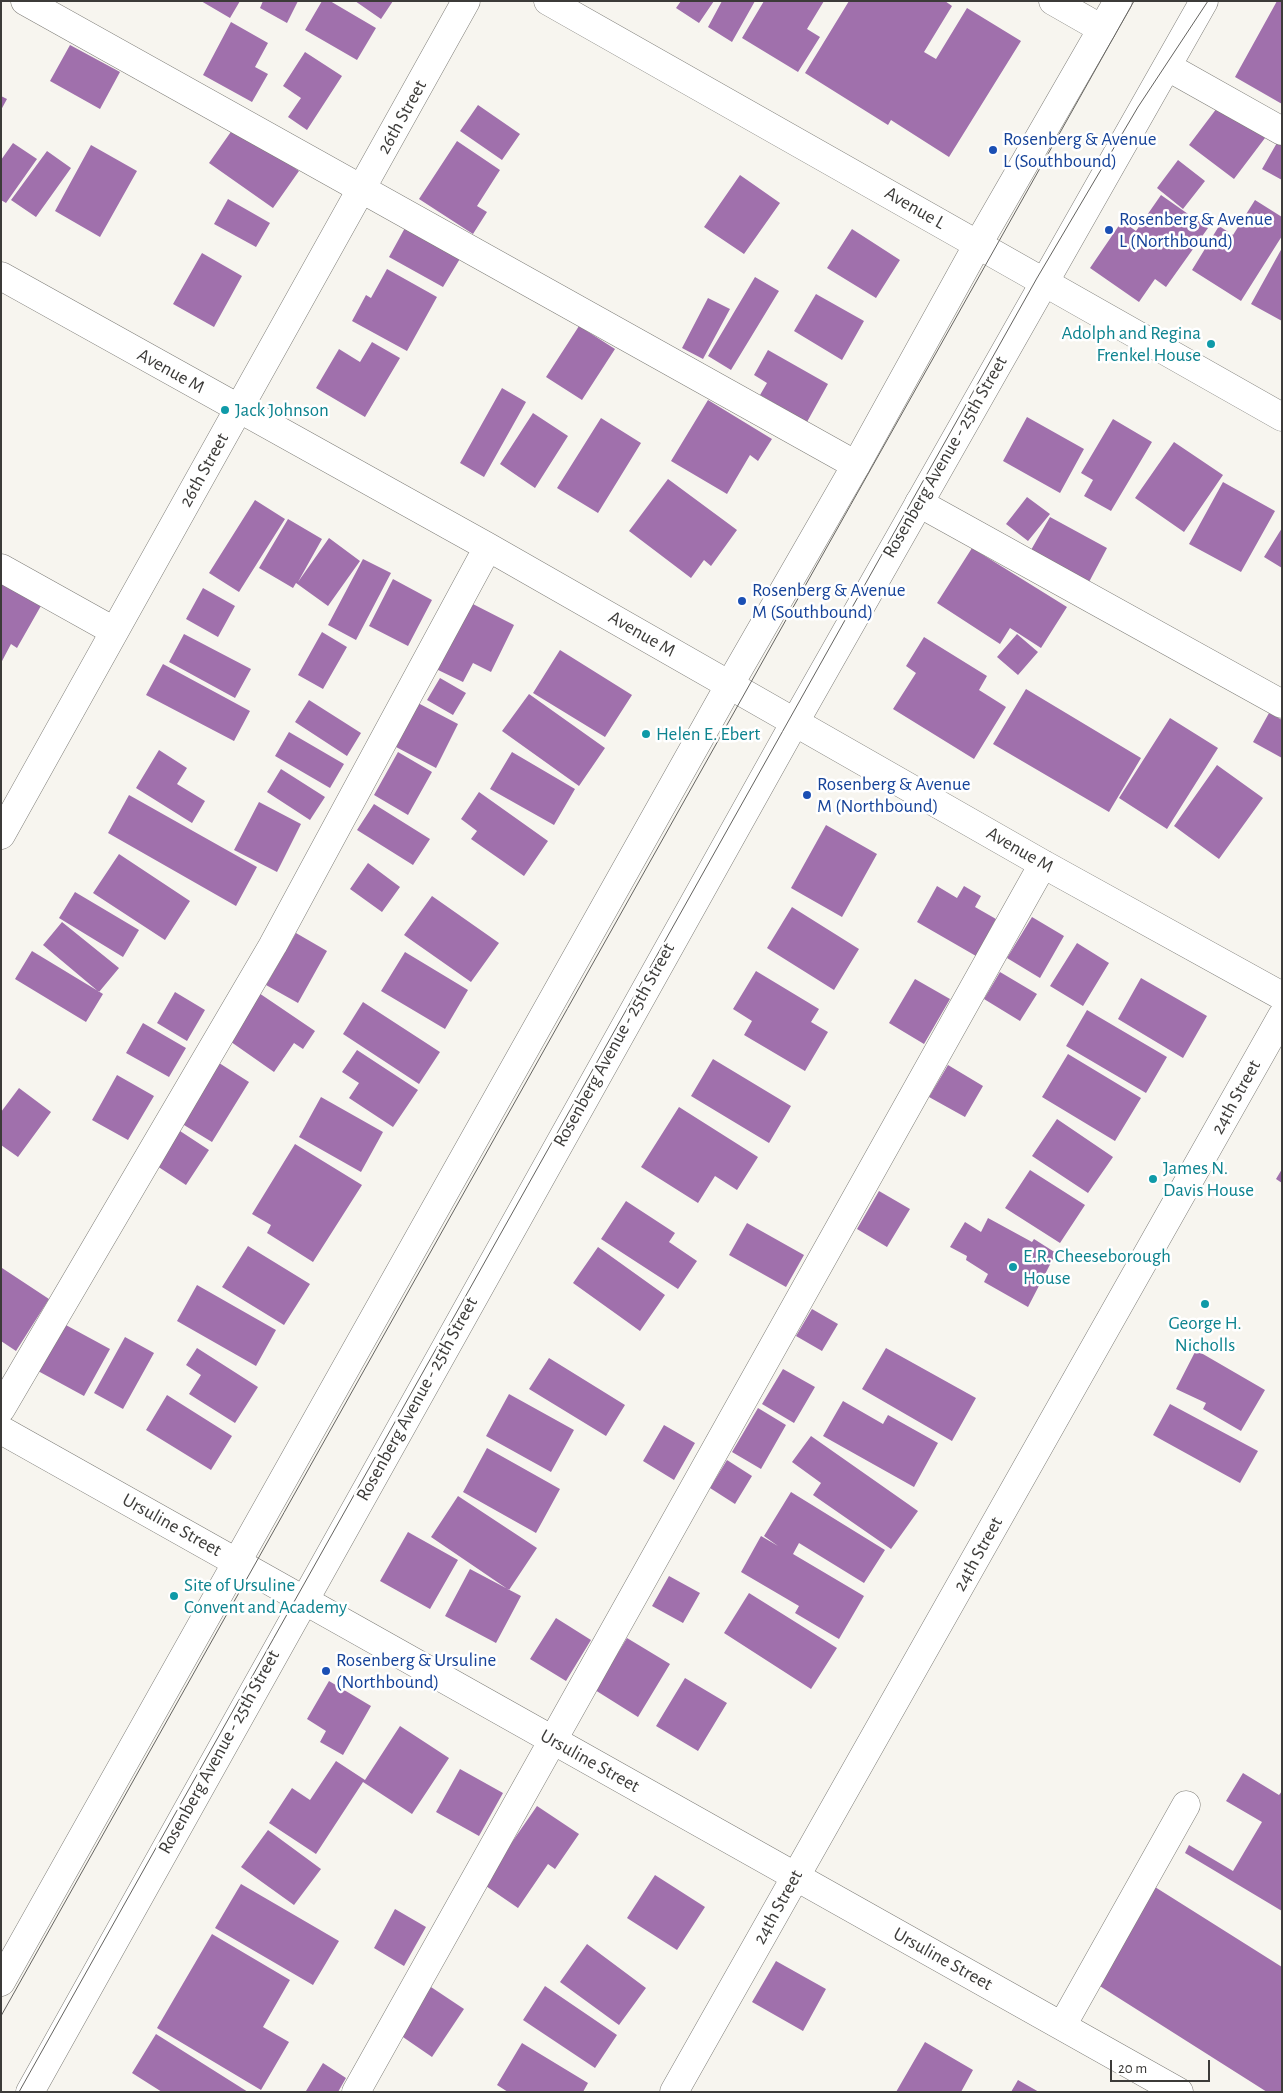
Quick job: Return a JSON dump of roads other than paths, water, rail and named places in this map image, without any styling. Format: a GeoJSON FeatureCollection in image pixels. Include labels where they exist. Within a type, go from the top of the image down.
{"type":"FeatureCollection","features":[{"type":"Feature","properties":{"kind":"street"},"geometry":{"type":"LineString","coordinates":[[25,1],[856,466]]}},
{"type":"Feature","properties":{"kind":"street","name":"26th Street"},"geometry":{"type":"LineString","coordinates":[[1,835],[466,1]]}},
{"type":"Feature","properties":{"kind":"street","name":"Avenue L"},"geometry":{"type":"LineString","coordinates":[[548,1],[1282,417]]}},
{"type":"Feature","properties":{"kind":"street"},"geometry":{"type":"LineString","coordinates":[[1053,1],[1102,29]]}},
{"type":"Feature","properties":{"kind":"street"},"geometry":{"type":"LineString","coordinates":[[1,1982],[730,684],[856,466],[978,244],[1118,1]]}},
{"type":"Feature","properties":{"kind":"street","name":"Rosenberg Avenue - 25th Street"},"geometry":{"type":"LineString","coordinates":[[30,2092],[795,722],[1204,1]]}},
{"type":"Feature","properties":{"kind":"street"},"geometry":{"type":"LineString","coordinates":[[1168,67],[1282,131]]}},
{"type":"Feature","properties":{"kind":"street","name":"Avenue M"},"geometry":{"type":"LineString","coordinates":[[1,276],[488,547],[1043,864],[1282,996]]}},
{"type":"Feature","properties":{"kind":"street"},"geometry":{"type":"LineString","coordinates":[[919,504],[1282,704]]}},
{"type":"Feature","properties":{"kind":"street"},"geometry":{"type":"LineString","coordinates":[[1,1409],[273,945],[488,547]]}},
{"type":"Feature","properties":{"kind":"street"},"geometry":{"type":"LineString","coordinates":[[1,568],[114,631]]}},
{"type":"Feature","properties":{"kind":"street"},"geometry":{"type":"LineString","coordinates":[[356,2092],[1043,864]]}},
{"type":"Feature","properties":{"kind":"street","name":"24th Street"},"geometry":{"type":"LineString","coordinates":[[674,2092],[1282,1016]]}},
{"type":"Feature","properties":{"kind":"street","name":"Ursuline Street"},"geometry":{"type":"LineString","coordinates":[[1,1430],[238,1561],[304,1600],[1179,2092]]}},
{"type":"Feature","properties":{"kind":"street"},"geometry":{"type":"LineString","coordinates":[[1062,2026],[1186,1805]]}},
{"type":"Feature","properties":{"kind":"tram line"},"geometry":{"type":"LineString","coordinates":[[1,2016],[1134,1]]}},
{"type":"Feature","properties":{"kind":"tram line"},"geometry":{"type":"LineString","coordinates":[[19,2092],[1037,278],[1138,107],[1208,1]]}},
{"type":"Feature","properties":{"kind":"place","name":"Rosenberg & Avenue L (Southbound)"},"geometry":{"type":"Point","coordinates":[993,150]}},
{"type":"Feature","properties":{"kind":"place","name":"Rosenberg & Avenue L (Northbound)"},"geometry":{"type":"Point","coordinates":[1109,230]}},
{"type":"Feature","properties":{"kind":"place","name":"Adolph and Regina Frenkel House"},"geometry":{"type":"Point","coordinates":[1211,344]}},
{"type":"Feature","properties":{"kind":"place","name":"Jack Johnson"},"geometry":{"type":"Point","coordinates":[225,410]}},
{"type":"Feature","properties":{"kind":"place","name":"Rosenberg & Avenue M (Southbound)"},"geometry":{"type":"Point","coordinates":[742,601]}},
{"type":"Feature","properties":{"kind":"place","name":"Helen E. Ebert"},"geometry":{"type":"Point","coordinates":[646,734]}},
{"type":"Feature","properties":{"kind":"place","name":"Rosenberg & Avenue M (Northbound)"},"geometry":{"type":"Point","coordinates":[807,795]}},
{"type":"Feature","properties":{"kind":"place","name":"James N. Davis House"},"geometry":{"type":"Point","coordinates":[1153,1179]}},
{"type":"Feature","properties":{"kind":"place","name":"E.R. Cheeseborough House"},"geometry":{"type":"Point","coordinates":[1013,1267]}},
{"type":"Feature","properties":{"kind":"place","name":"George H. Nicholls"},"geometry":{"type":"Point","coordinates":[1205,1304]}},
{"type":"Feature","properties":{"kind":"place","name":"Site of Ursuline Convent and Academy"},"geometry":{"type":"Point","coordinates":[174,1596]}},
{"type":"Feature","properties":{"kind":"place","name":"Rosenberg & Ursuline (Northbound)"},"geometry":{"type":"Point","coordinates":[326,1671]}}]}
